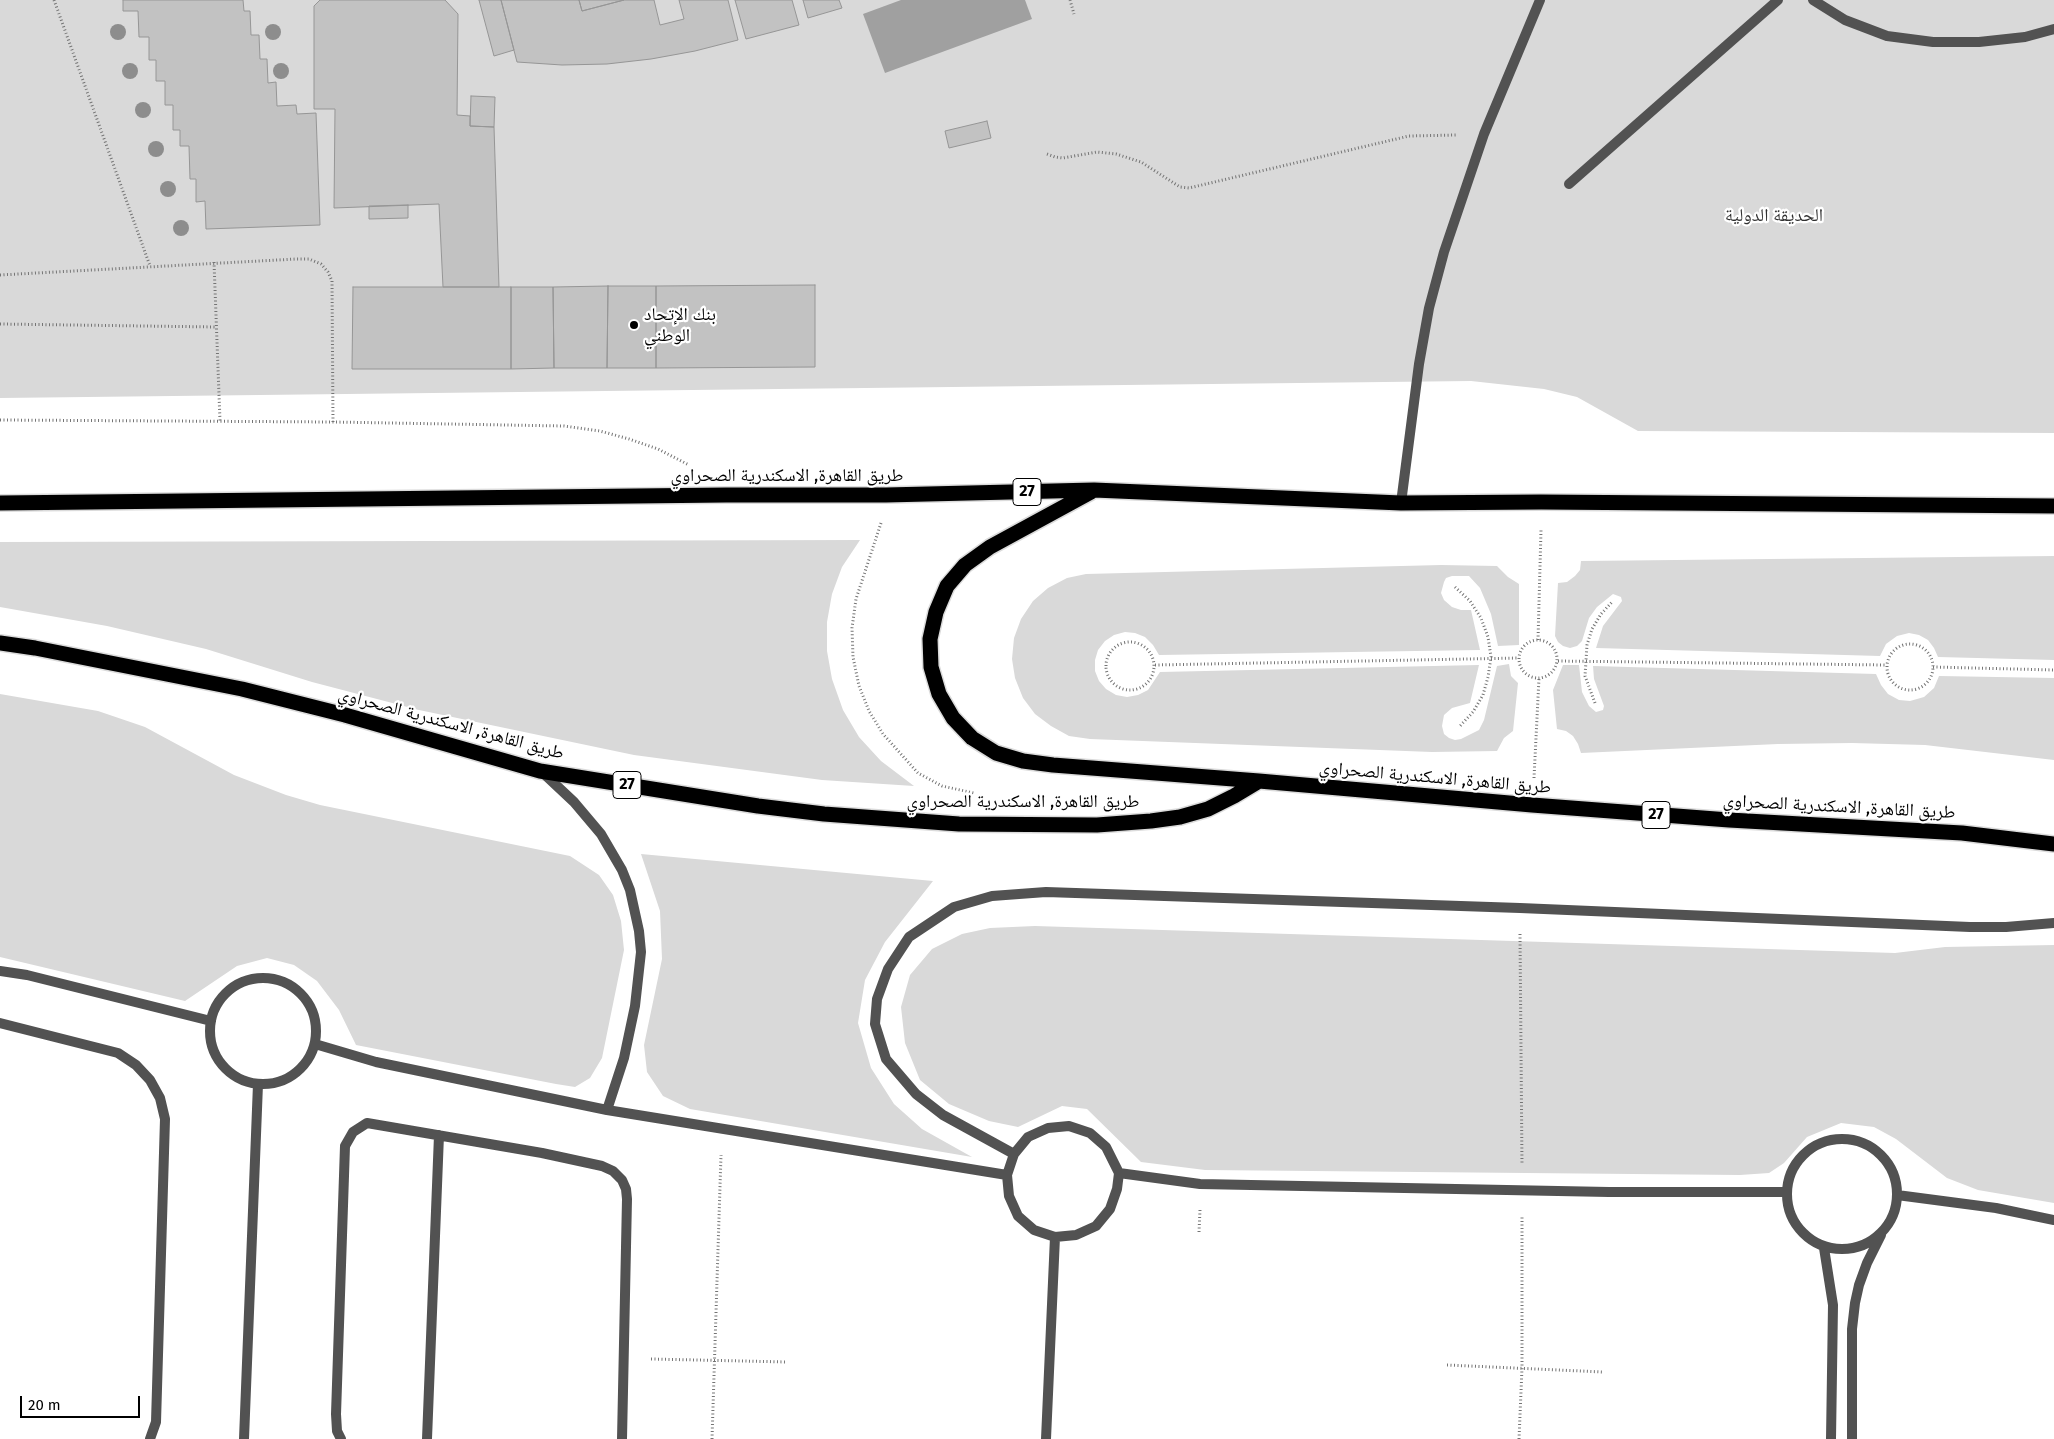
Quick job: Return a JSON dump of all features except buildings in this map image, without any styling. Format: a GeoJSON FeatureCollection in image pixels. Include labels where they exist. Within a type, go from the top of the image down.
{"type":"FeatureCollection","features":[{"type":"Feature","properties":{"kind":"highway","name":"طريق القاهرة, الاسكندرية الصحراوي"},"geometry":{"type":"LineString","coordinates":[[0,503],[886,495],[1094,490],[1401,503],[1541,502],[2054,506]]}},
{"type":"Feature","properties":{"kind":"highway","name":"27"},"geometry":{"type":"LineString","coordinates":[[1094,490],[990,547],[965,565],[947,586],[936,612],[930,639],[931,667],[939,694],[953,718],[972,738],[996,753],[1023,761],[1259,781]]}},
{"type":"Feature","properties":{"kind":"highway","name":"طريق القاهرة, الاسكندرية الصحراوي"},"geometry":{"type":"LineString","coordinates":[[0,643],[35,648],[242,689],[344,715],[540,771],[758,806],[824,814],[960,824],[1097,825],[1152,822],[1208,809],[1259,781],[1532,806],[1729,820],[1962,833],[2054,844]]}},
{"type":"Feature","properties":{"kind":"lane"},"geometry":{"type":"LineString","coordinates":[[1401,503],[1429,308],[1444,252],[1484,134],[1540,0]]}},
{"type":"Feature","properties":{"kind":"lane"},"geometry":{"type":"LineString","coordinates":[[1569,184],[1778,0]]}},
{"type":"Feature","properties":{"kind":"lane"},"geometry":{"type":"LineString","coordinates":[[1813,0],[1845,20],[1888,36],[1933,42],[1979,42],[2025,37],[2054,30]]}},
{"type":"Feature","properties":{"kind":"lane"},"geometry":{"type":"LineString","coordinates":[[540,771],[579,807],[601,834],[630,890],[639,931],[641,952],[635,1006],[624,1058],[607,1110]]}},
{"type":"Feature","properties":{"kind":"lane"},"geometry":{"type":"LineString","coordinates":[[1014,1154],[943,1115],[916,1094],[886,1059],[875,1024],[877,999],[888,968],[909,937],[954,907],[992,896],[1046,892],[1510,908],[1970,927],[2006,927],[2054,923]]}},
{"type":"Feature","properties":{"kind":"lane"},"geometry":{"type":"LineString","coordinates":[[0,971],[27,975],[211,1021]]}},
{"type":"Feature","properties":{"kind":"lane"},"geometry":{"type":"LineString","coordinates":[[267,978],[282,981],[296,989],[306,1000],[313,1014],[316,1029],[315,1044],[309,1058],[288,1079],[273,1084],[258,1084],[244,1081],[231,1074],[220,1063],[213,1050],[210,1036],[211,1021],[220,1000],[238,984],[252,979],[267,978]]}},
{"type":"Feature","properties":{"kind":"lane"},"geometry":{"type":"LineString","coordinates":[[0,1024],[118,1054],[136,1064],[150,1080],[160,1098],[164,1119],[156,1422],[150,1439]]}},
{"type":"Feature","properties":{"kind":"lane"},"geometry":{"type":"LineString","coordinates":[[315,1044],[376,1062],[607,1110],[1007,1174]]}},
{"type":"Feature","properties":{"kind":"lane"},"geometry":{"type":"LineString","coordinates":[[244,1439],[258,1084]]}},
{"type":"Feature","properties":{"kind":"lane"},"geometry":{"type":"LineString","coordinates":[[341,1439],[337,1431],[336,1414],[345,1146],[353,1132],[368,1123],[602,1166],[613,1171],[622,1180],[626,1189],[627,1199],[622,1439]]}},
{"type":"Feature","properties":{"kind":"lane"},"geometry":{"type":"LineString","coordinates":[[1069,1126],[1090,1133],[1106,1148],[1119,1173],[1118,1188],[1110,1209],[1096,1226],[1076,1235],[1055,1237],[1034,1230],[1018,1216],[1008,1196],[1007,1174],[1014,1154],[1028,1138],[1048,1128],[1069,1126]]}},
{"type":"Feature","properties":{"kind":"lane"},"geometry":{"type":"LineString","coordinates":[[427,1439],[439,1135]]}},
{"type":"Feature","properties":{"kind":"lane"},"geometry":{"type":"LineString","coordinates":[[1852,1439],[1852,1329],[1855,1303],[1858,1285],[1867,1263],[1893,1215],[1897,1195],[1895,1176],[1885,1159],[1871,1146],[1852,1139],[1834,1139],[1816,1145],[1800,1157],[1790,1173],[1786,1192],[1788,1210],[1796,1226],[1808,1239],[1824,1248],[1844,1250],[1865,1245],[1882,1233]]}},
{"type":"Feature","properties":{"kind":"lane"},"geometry":{"type":"LineString","coordinates":[[1119,1173],[1200,1184],[1229,1185],[1618,1192],[1786,1192]]}},
{"type":"Feature","properties":{"kind":"lane"},"geometry":{"type":"LineString","coordinates":[[1897,1195],[2027,1213],[2054,1220]]}},
{"type":"Feature","properties":{"kind":"lane"},"geometry":{"type":"LineString","coordinates":[[1046,1439],[1055,1237]]}},
{"type":"Feature","properties":{"kind":"lane"},"geometry":{"type":"LineString","coordinates":[[1824,1248],[1833,1305],[1831,1439]]}},
{"type":"Feature","properties":{"kind":"path"},"geometry":{"type":"LineString","coordinates":[[54,0],[150,266]]}},
{"type":"Feature","properties":{"kind":"path"},"geometry":{"type":"LineString","coordinates":[[1070,0],[1074,14]]}},
{"type":"Feature","properties":{"kind":"path"},"geometry":{"type":"LineString","coordinates":[[1047,154],[1063,158],[1096,152],[1116,154],[1141,162],[1180,186],[1189,188],[1409,136],[1484,134]]}},
{"type":"Feature","properties":{"kind":"path"},"geometry":{"type":"LineString","coordinates":[[0,275],[214,262],[309,259],[321,264],[328,272],[332,282],[333,422]]}},
{"type":"Feature","properties":{"kind":"path"},"geometry":{"type":"LineString","coordinates":[[214,262],[220,421]]}},
{"type":"Feature","properties":{"kind":"path"},"geometry":{"type":"LineString","coordinates":[[0,324],[216,327]]}},
{"type":"Feature","properties":{"kind":"path"},"geometry":{"type":"LineString","coordinates":[[0,420],[333,422],[564,426],[600,431],[658,449],[685,462],[726,495]]}},
{"type":"Feature","properties":{"kind":"path"},"geometry":{"type":"LineString","coordinates":[[1538,640],[1541,502]]}},
{"type":"Feature","properties":{"kind":"path"},"geometry":{"type":"LineString","coordinates":[[1455,587],[1470,601],[1481,618],[1488,637],[1490,657],[1488,677],[1483,695],[1473,712],[1460,726]]}},
{"type":"Feature","properties":{"kind":"path"},"geometry":{"type":"LineString","coordinates":[[1595,702],[1585,676],[1587,644],[1592,629],[1601,614],[1612,602]]}},
{"type":"Feature","properties":{"kind":"path"},"geometry":{"type":"LineString","coordinates":[[1538,640],[1546,641],[1552,646],[1558,661],[1548,676],[1539,678],[1531,677],[1525,672],[1520,666],[1519,658],[1525,645],[1538,640]]}},
{"type":"Feature","properties":{"kind":"path"},"geometry":{"type":"LineString","coordinates":[[1134,641],[1145,646],[1152,654],[1155,665],[1153,676],[1146,684],[1136,690],[1125,690],[1115,686],[1108,677],[1105,666],[1107,656],[1114,647],[1124,642],[1134,641]]}},
{"type":"Feature","properties":{"kind":"path"},"geometry":{"type":"LineString","coordinates":[[1905,644],[1916,644],[1925,649],[1931,657],[1933,667],[1931,677],[1924,686],[1914,690],[1904,690],[1894,684],[1888,676],[1886,665],[1890,655],[1896,648],[1905,644]]}},
{"type":"Feature","properties":{"kind":"path"},"geometry":{"type":"LineString","coordinates":[[1155,665],[1490,657],[1519,658]]}},
{"type":"Feature","properties":{"kind":"path"},"geometry":{"type":"LineString","coordinates":[[1558,661],[1886,665]]}},
{"type":"Feature","properties":{"kind":"path"},"geometry":{"type":"LineString","coordinates":[[1933,667],[2054,670]]}},
{"type":"Feature","properties":{"kind":"path"},"geometry":{"type":"LineString","coordinates":[[1532,806],[1539,678]]}},
{"type":"Feature","properties":{"kind":"path"},"geometry":{"type":"LineString","coordinates":[[712,1439],[722,1129]]}},
{"type":"Feature","properties":{"kind":"path"},"geometry":{"type":"LineString","coordinates":[[624,1359],[788,1362]]}},
{"type":"Feature","properties":{"kind":"path"},"geometry":{"type":"LineString","coordinates":[[1447,1365],[1603,1372]]}},
{"type":"Feature","properties":{"kind":"green space","name":"الحديقة الدولية"},"geometry":{"type":"Polygon","coordinates":[[[0,0],[2054,0],[2054,433],[1638,431],[1577,397],[1544,389],[1471,381],[0,398],[0,0]]]}},
{"type":"Feature","properties":{"kind":"green space"},"geometry":{"type":"Polygon","coordinates":[[[860,540],[842,567],[832,594],[827,622],[827,651],[832,679],[843,710],[859,737],[881,761],[914,786],[822,780],[634,755],[419,710],[312,682],[206,649],[107,626],[0,607],[0,542],[860,540]]]}},
{"type":"Feature","properties":{"kind":"green space"},"geometry":{"type":"Polygon","coordinates":[[[2054,556],[2054,660],[1938,657],[1928,640],[1919,635],[1909,633],[1897,636],[1886,644],[1880,656],[1596,648],[1603,626],[1622,601],[1621,597],[1613,594],[1597,607],[1589,618],[1582,641],[1577,646],[1570,648],[1563,646],[1555,636],[1558,583],[1567,582],[1575,576],[1580,570],[1581,561],[2054,556]]]}},
{"type":"Feature","properties":{"kind":"green space"},"geometry":{"type":"Polygon","coordinates":[[[1441,565],[1497,566],[1508,577],[1519,584],[1519,645],[1498,646],[1491,614],[1480,588],[1469,576],[1452,576],[1446,578],[1441,593],[1444,600],[1452,607],[1461,610],[1471,610],[1480,650],[1159,655],[1145,637],[1125,632],[1114,635],[1105,641],[1098,650],[1095,660],[1095,671],[1099,681],[1106,689],[1116,695],[1127,697],[1138,695],[1148,690],[1160,672],[1479,665],[1470,703],[1452,708],[1444,715],[1442,726],[1444,734],[1455,740],[1479,730],[1484,720],[1497,666],[1509,664],[1511,676],[1518,683],[1513,731],[1504,738],[1497,751],[1432,752],[1090,739],[1069,736],[1035,714],[1023,698],[1015,678],[1012,659],[1014,638],[1021,619],[1033,601],[1048,588],[1067,578],[1086,574],[1441,565]]]}},
{"type":"Feature","properties":{"kind":"green space"},"geometry":{"type":"Polygon","coordinates":[[[1563,665],[1579,665],[1582,692],[1589,706],[1596,712],[1603,710],[1604,706],[1594,679],[1593,666],[1876,674],[1888,694],[1899,700],[1910,701],[1924,697],[1934,688],[1939,676],[2054,678],[2054,760],[1925,745],[1852,743],[1778,744],[1581,753],[1573,736],[1566,731],[1557,729],[1553,690],[1563,665]]]}},
{"type":"Feature","properties":{"kind":"green space"},"geometry":{"type":"Polygon","coordinates":[[[0,694],[98,711],[145,727],[234,775],[286,795],[320,805],[570,856],[599,875],[613,895],[621,921],[624,950],[602,1058],[590,1078],[575,1087],[356,1045],[339,1010],[317,981],[294,965],[267,958],[237,966],[185,1001],[0,957],[0,694]]]}},
{"type":"Feature","properties":{"kind":"green space"},"geometry":{"type":"Polygon","coordinates":[[[641,854],[933,881],[885,942],[865,980],[858,1023],[871,1068],[894,1104],[922,1129],[972,1157],[690,1109],[663,1096],[647,1072],[644,1045],[662,959],[660,911],[641,854]]]}},
{"type":"Feature","properties":{"kind":"green space"},"geometry":{"type":"Polygon","coordinates":[[[1035,926],[1895,953],[1945,947],[2054,945],[2054,1203],[1978,1190],[1947,1178],[1896,1139],[1874,1127],[1841,1123],[1807,1137],[1784,1163],[1769,1173],[1740,1175],[1205,1170],[1141,1162],[1087,1109],[1062,1106],[1018,1127],[989,1121],[949,1104],[920,1080],[905,1043],[901,1007],[910,975],[932,949],[962,934],[990,928],[1035,926]]]}},
{"type":"Feature","properties":{"kind":"shaded area"},"geometry":{"type":"Polygon","coordinates":[[[901,0],[1025,0],[1032,19],[885,73],[863,14],[901,0]]]}},
{"type":"Feature","properties":{"kind":"place","name":"بنك الإتحاد الوطني"},"geometry":{"type":"Point","coordinates":[634,325]}}]}
